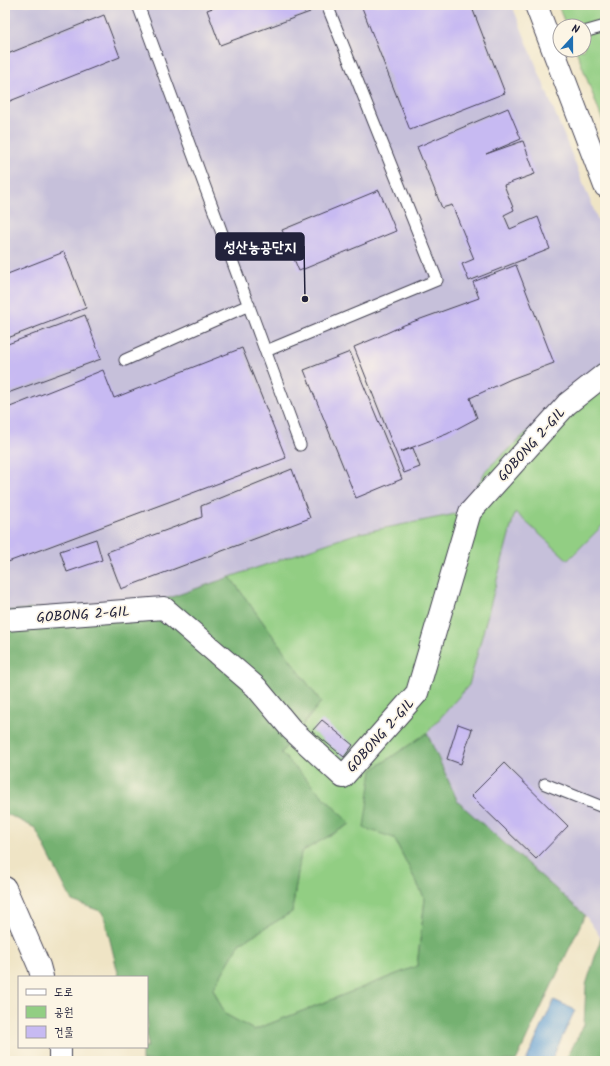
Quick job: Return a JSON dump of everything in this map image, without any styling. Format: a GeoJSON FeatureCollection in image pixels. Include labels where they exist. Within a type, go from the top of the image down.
{"type":"FeatureCollection","features":[{"type":"Feature","properties":{"kind":"street"},"geometry":{"type":"LineString","coordinates":[[536,5],[552,34]]}},
{"type":"Feature","properties":{"kind":"street"},"geometry":{"type":"LineString","coordinates":[[561,58],[605,186]]}},
{"type":"Feature","properties":{"kind":"street","name":"GOBONG 2-GIL"},"geometry":{"type":"LineString","coordinates":[[5,620],[164,608],[256,687],[291,729],[343,776],[417,693],[470,512],[567,404],[605,374]]}},
{"type":"Feature","properties":{"kind":"street"},"geometry":{"type":"LineString","coordinates":[[5,888],[39,966],[42,976]]}},
{"type":"Feature","properties":{"kind":"street"},"geometry":{"type":"LineString","coordinates":[[60,1048],[60,1061]]}},
{"type":"Feature","properties":{"kind":"lane"},"geometry":{"type":"LineString","coordinates":[[138,5],[300,445]]}},
{"type":"Feature","properties":{"kind":"lane"},"geometry":{"type":"LineString","coordinates":[[266,351],[437,280],[327,5]]}},
{"type":"Feature","properties":{"kind":"lane"},"geometry":{"type":"LineString","coordinates":[[592,30],[605,26]]}},
{"type":"Feature","properties":{"kind":"lane"},"geometry":{"type":"LineString","coordinates":[[125,360],[249,305]]}},
{"type":"Feature","properties":{"kind":"lane"},"geometry":{"type":"LineString","coordinates":[[545,784],[605,808]]}},
{"type":"Feature","properties":{"kind":"shaded area"},"geometry":{"type":"Polygon","coordinates":[[[5,5],[512,5],[605,238],[605,360],[486,470],[464,510],[451,515],[355,534],[160,601],[5,611],[5,5]]]}},
{"type":"Feature","properties":{"kind":"shaded area"},"geometry":{"type":"Polygon","coordinates":[[[515,512],[568,560],[605,523],[605,941],[601,938],[585,915],[458,802],[427,733],[469,685],[515,512]]]}},
{"type":"Feature","properties":{"kind":"green space"},"geometry":{"type":"Polygon","coordinates":[[[558,5],[605,5],[605,127],[579,58],[592,58],[592,18],[563,18],[558,5]]]}},
{"type":"Feature","properties":{"kind":"green space"},"geometry":{"type":"Polygon","coordinates":[[[605,360],[605,523],[568,560],[515,512],[469,685],[427,733],[372,770],[394,838],[425,899],[417,966],[254,1030],[225,1014],[213,989],[240,943],[292,912],[301,852],[350,824],[280,753],[321,702],[230,577],[355,534],[451,515],[464,511],[486,470],[605,360]]]}},
{"type":"Feature","properties":{"kind":"green space"},"geometry":{"type":"Polygon","coordinates":[[[230,577],[321,702],[281,753],[350,824],[301,852],[292,912],[240,943],[213,989],[225,1014],[254,1030],[417,966],[425,899],[394,838],[364,828],[372,770],[427,733],[458,802],[585,915],[516,1061],[142,1061],[142,1048],[148,1048],[148,976],[119,976],[103,912],[72,901],[35,828],[5,813],[5,611],[160,601],[230,577]]]}},
{"type":"Feature","properties":{"kind":"green space"},"geometry":{"type":"Polygon","coordinates":[[[601,938],[605,941],[605,1061],[565,1061],[584,1025],[586,985],[601,938]]]}},
{"type":"Feature","properties":{"kind":"water"},"geometry":{"type":"Polygon","coordinates":[[[554,1000],[575,1010],[551,1061],[526,1061],[554,1000]]]}},
{"type":"Feature","properties":{"kind":"building"},"geometry":{"type":"Polygon","coordinates":[[[221,5],[307,5],[310,12],[220,45],[207,10],[221,5]]]}},
{"type":"Feature","properties":{"kind":"building"},"geometry":{"type":"Polygon","coordinates":[[[361,5],[471,5],[505,93],[410,130],[361,5]]]}},
{"type":"Feature","properties":{"kind":"building"},"geometry":{"type":"Polygon","coordinates":[[[104,15],[120,57],[5,103],[5,55],[104,15]]]}},
{"type":"Feature","properties":{"kind":"building"},"geometry":{"type":"Polygon","coordinates":[[[508,108],[521,139],[486,154],[523,141],[535,174],[504,185],[514,210],[504,215],[510,229],[538,217],[550,249],[469,281],[462,264],[474,259],[452,205],[442,208],[417,147],[508,108]]]}},
{"type":"Feature","properties":{"kind":"building"},"geometry":{"type":"Polygon","coordinates":[[[379,190],[396,231],[299,271],[282,230],[379,190]]]}},
{"type":"Feature","properties":{"kind":"building"},"geometry":{"type":"Polygon","coordinates":[[[64,252],[86,308],[5,339],[5,275],[64,252]]]}},
{"type":"Feature","properties":{"kind":"building"},"geometry":{"type":"Polygon","coordinates":[[[516,265],[554,363],[511,379],[470,398],[477,418],[447,434],[400,452],[413,448],[420,467],[404,473],[354,347],[404,325],[479,298],[473,282],[516,265]]]}},
{"type":"Feature","properties":{"kind":"building"},"geometry":{"type":"Polygon","coordinates":[[[85,315],[101,359],[5,394],[5,345],[85,315]]]}},
{"type":"Feature","properties":{"kind":"building"},"geometry":{"type":"Polygon","coordinates":[[[242,348],[286,458],[8,562],[5,555],[5,409],[103,370],[114,398],[242,348]]]}},
{"type":"Feature","properties":{"kind":"building"},"geometry":{"type":"Polygon","coordinates":[[[350,352],[402,479],[356,498],[304,370],[350,352]]]}},
{"type":"Feature","properties":{"kind":"building"},"geometry":{"type":"Polygon","coordinates":[[[292,469],[310,518],[121,589],[107,552],[202,517],[201,506],[292,469]]]}},
{"type":"Feature","properties":{"kind":"building"},"geometry":{"type":"Polygon","coordinates":[[[96,539],[102,560],[67,572],[60,551],[96,539]]]}},
{"type":"Feature","properties":{"kind":"building"},"geometry":{"type":"Polygon","coordinates":[[[322,720],[353,745],[344,757],[312,731],[322,720]]]}},
{"type":"Feature","properties":{"kind":"building"},"geometry":{"type":"Polygon","coordinates":[[[458,724],[472,729],[461,764],[447,759],[458,724]]]}},
{"type":"Feature","properties":{"kind":"building"},"geometry":{"type":"Polygon","coordinates":[[[504,763],[568,826],[536,859],[471,796],[504,763]]]}},
{"type":"Feature","properties":{"kind":"place","name":"성산농공단지"},"geometry":{"type":"Point","coordinates":[305,299]}}]}
